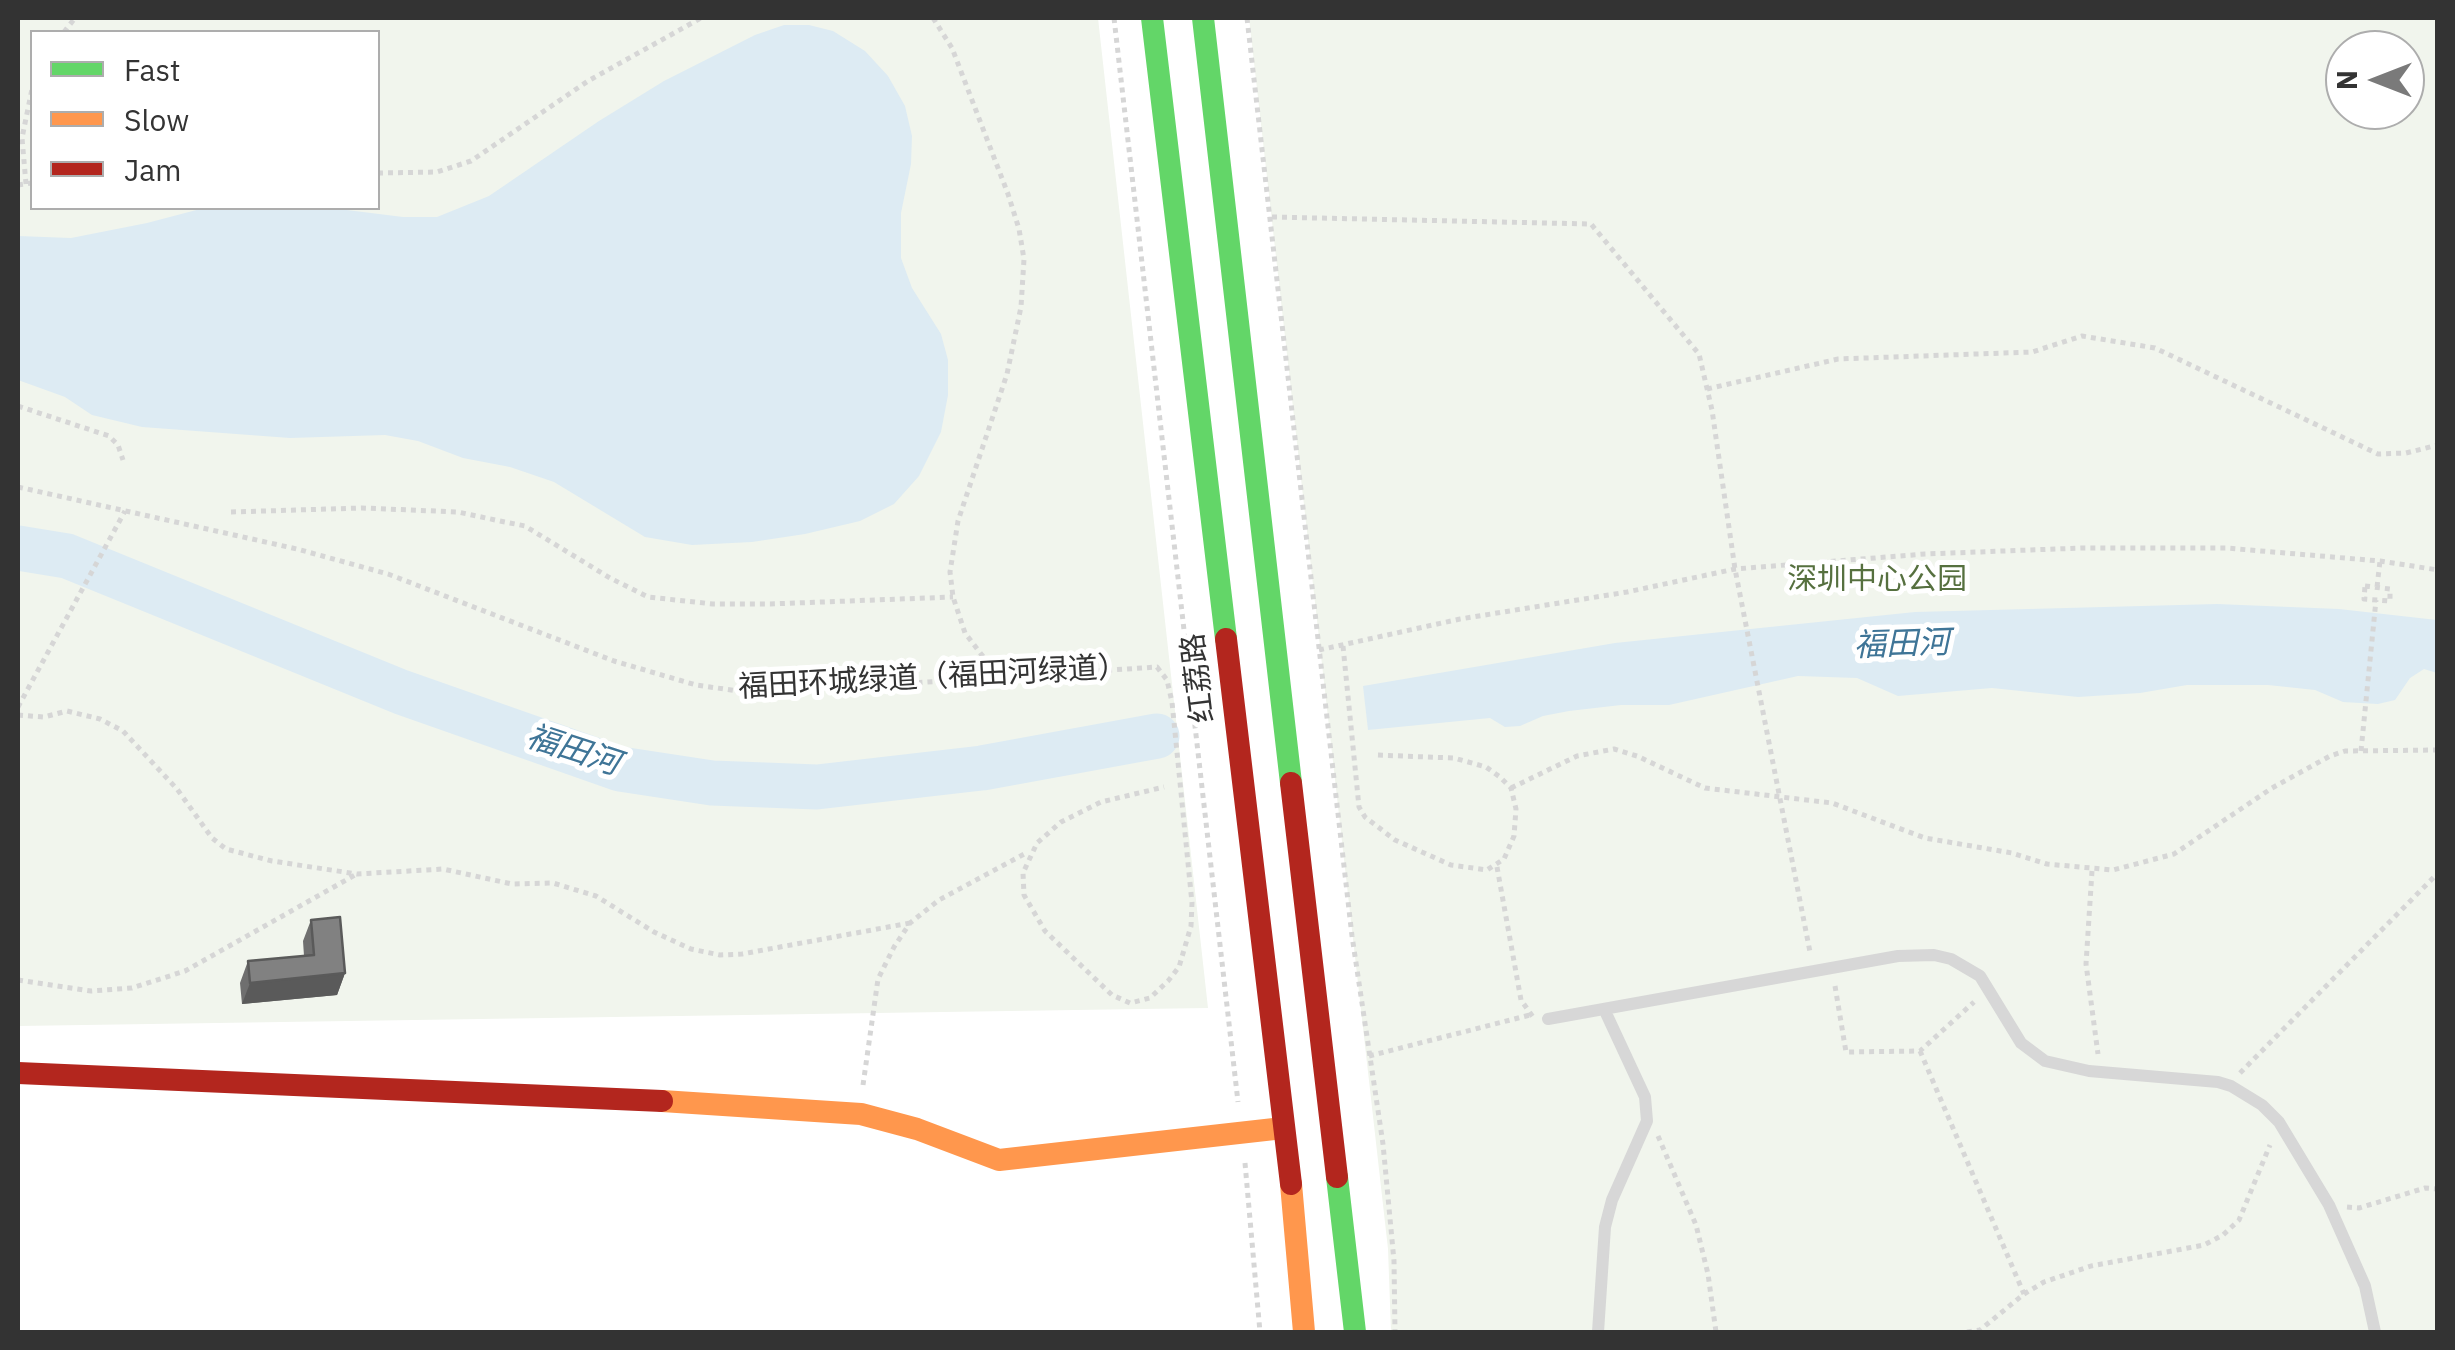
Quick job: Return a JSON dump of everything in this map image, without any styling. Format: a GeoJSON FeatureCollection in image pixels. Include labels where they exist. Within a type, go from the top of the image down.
{"type":"FeatureCollection","features":[{"type":"Feature","properties":{"kind":"main road","name":"红荔路"},"geometry":{"type":"LineString","coordinates":[[1152,18],[1304,1332]]}},
{"type":"Feature","properties":{"kind":"main road"},"geometry":{"type":"LineString","coordinates":[[1203,18],[1355,1332]]}},
{"type":"Feature","properties":{"kind":"main road"},"geometry":{"type":"LineString","coordinates":[[18,1073],[677,1102],[861,1114],[917,1129],[999,1160],[1283,1128]]}},
{"type":"Feature","properties":{"kind":"lane"},"geometry":{"type":"LineString","coordinates":[[1548,1020],[1898,956],[1934,955],[1967,966],[1990,987],[2013,1031],[2033,1054],[2060,1066],[2100,1072],[2204,1079],[2232,1086],[2262,1105],[2280,1122],[2329,1205],[2365,1286],[2375,1332]]}},
{"type":"Feature","properties":{"kind":"lane"},"geometry":{"type":"LineString","coordinates":[[1598,1332],[1605,1227],[1612,1200],[1647,1122],[1645,1098],[1606,1011]]}},
{"type":"Feature","properties":{"kind":"path"},"geometry":{"type":"LineString","coordinates":[[380,173],[437,172],[470,161],[588,81],[701,18]]}},
{"type":"Feature","properties":{"kind":"path"},"geometry":{"type":"LineString","coordinates":[[934,18],[948,39],[1008,194],[1020,230],[1024,259],[1021,307],[1007,374],[954,536],[950,572],[965,634],[998,676]]}},
{"type":"Feature","properties":{"kind":"path"},"geometry":{"type":"LineString","coordinates":[[1114,18],[1242,1133],[1260,1332]]}},
{"type":"Feature","properties":{"kind":"path"},"geometry":{"type":"LineString","coordinates":[[1246,18],[1392,1242],[1395,1332]]}},
{"type":"Feature","properties":{"kind":"path"},"geometry":{"type":"LineString","coordinates":[[18,185],[29,184],[22,138],[30,99]]}},
{"type":"Feature","properties":{"kind":"path"},"geometry":{"type":"LineString","coordinates":[[1272,218],[1591,224],[1699,354],[1735,569],[1810,950]]}},
{"type":"Feature","properties":{"kind":"path"},"geometry":{"type":"LineString","coordinates":[[1707,389],[1838,359],[2032,352],[2082,336],[2155,348],[2378,454],[2406,453],[2438,445]]}},
{"type":"Feature","properties":{"kind":"path"},"geometry":{"type":"LineString","coordinates":[[18,406],[109,436],[118,445],[123,460]]}},
{"type":"Feature","properties":{"kind":"path","name":"福田环城绿道（福田河绿道）"},"geometry":{"type":"LineString","coordinates":[[18,487],[298,549],[388,574],[614,660],[696,685],[775,692],[1157,667],[1167,680],[1192,914],[1179,967],[1158,992],[1138,1003],[1122,1000],[1045,931],[1024,896],[1023,873],[1031,851]]}},
{"type":"Feature","properties":{"kind":"path"},"geometry":{"type":"LineString","coordinates":[[231,512],[308,508],[410,510],[458,512],[500,520],[525,526],[648,597],[713,604],[770,604],[953,596]]}},
{"type":"Feature","properties":{"kind":"path"},"geometry":{"type":"LineString","coordinates":[[18,708],[50,642],[125,511]]}},
{"type":"Feature","properties":{"kind":"path"},"geometry":{"type":"LineString","coordinates":[[1319,650],[1735,569],[1925,554],[2226,548],[2380,560],[2438,570]]}},
{"type":"Feature","properties":{"kind":"path"},"geometry":{"type":"LineString","coordinates":[[2377,587],[2380,560]]}},
{"type":"Feature","properties":{"kind":"path"},"geometry":{"type":"LineString","coordinates":[[2364,586],[2377,587],[2390,589],[2390,601],[2364,599],[2364,586]]}},
{"type":"Feature","properties":{"kind":"path"},"geometry":{"type":"LineString","coordinates":[[2361,751],[2376,600]]}},
{"type":"Feature","properties":{"kind":"path"},"geometry":{"type":"LineString","coordinates":[[1343,646],[1359,807],[1365,817],[1396,840],[1451,865],[1478,871],[1497,867],[1504,860],[1514,836],[1516,810],[1512,788],[1486,767],[1471,762],[1434,755],[1376,755]]}},
{"type":"Feature","properties":{"kind":"path"},"geometry":{"type":"LineString","coordinates":[[18,716],[44,717],[66,711],[100,719],[122,731],[177,789],[212,838],[226,848],[272,861],[357,874],[443,870],[512,884],[553,883],[596,896],[654,932],[690,948],[720,955],[910,923]]}},
{"type":"Feature","properties":{"kind":"path"},"geometry":{"type":"LineString","coordinates":[[1512,788],[1578,756],[1614,749],[1705,788],[1832,803],[1925,838],[2012,853],[2046,864],[2113,870],[2174,854],[2307,768],[2345,751],[2438,750]]}},
{"type":"Feature","properties":{"kind":"path"},"geometry":{"type":"LineString","coordinates":[[861,1114],[878,979],[910,923],[939,900],[1031,851],[1061,822],[1085,808],[1164,786]]}},
{"type":"Feature","properties":{"kind":"path"},"geometry":{"type":"LineString","coordinates":[[1497,867],[1521,1000],[1530,1015]]}},
{"type":"Feature","properties":{"kind":"path"},"geometry":{"type":"LineString","coordinates":[[2092,870],[2086,964],[2100,1072]]}},
{"type":"Feature","properties":{"kind":"path"},"geometry":{"type":"LineString","coordinates":[[2232,1086],[2253,1056],[2438,872]]}},
{"type":"Feature","properties":{"kind":"path"},"geometry":{"type":"LineString","coordinates":[[18,980],[91,991],[132,988],[185,971],[357,874]]}},
{"type":"Feature","properties":{"kind":"path"},"geometry":{"type":"LineString","coordinates":[[1832,969],[1846,1052],[1920,1051],[1990,987]]}},
{"type":"Feature","properties":{"kind":"path"},"geometry":{"type":"LineString","coordinates":[[1369,1056],[1530,1015],[1548,1020]]}},
{"type":"Feature","properties":{"kind":"path"},"geometry":{"type":"LineString","coordinates":[[1920,1051],[2024,1294]]}},
{"type":"Feature","properties":{"kind":"path"},"geometry":{"type":"LineString","coordinates":[[1647,1122],[1664,1143],[1696,1225],[1716,1332]]}},
{"type":"Feature","properties":{"kind":"path"},"geometry":{"type":"LineString","coordinates":[[1968,1332],[1980,1330],[2044,1282],[2091,1266],[2204,1245],[2223,1235],[2239,1220],[2280,1122]]}},
{"type":"Feature","properties":{"kind":"path"},"geometry":{"type":"LineString","coordinates":[[2329,1205],[2359,1208],[2425,1188],[2438,1189]]}},
{"type":"Feature","properties":{"kind":"green space"},"geometry":{"type":"Polygon","coordinates":[[[18,18],[1098,18],[1208,1008],[18,1026],[18,18]]]}},
{"type":"Feature","properties":{"kind":"green space","name":"深圳中心公园"},"geometry":{"type":"Polygon","coordinates":[[[1249,18],[2437,18],[2437,1332],[1391,1332],[1388,1249],[1249,18]]]}},
{"type":"Feature","properties":{"kind":"water"},"geometry":{"type":"Polygon","coordinates":[[[784,25],[809,25],[833,31],[865,51],[888,76],[905,106],[912,136],[901,213],[901,258],[912,288],[941,334],[948,360],[948,395],[941,432],[919,476],[894,504],[860,521],[752,542],[692,545],[645,537],[554,482],[510,467],[463,458],[418,441],[385,435],[290,438],[142,427],[92,415],[65,397],[18,380],[18,236],[71,238],[196,210],[347,210],[437,217],[489,196],[664,81],[755,35],[784,25]]]}},
{"type":"Feature","properties":{"kind":"water"},"geometry":{"type":"Polygon","coordinates":[[[2217,604],[2339,609],[2437,620],[2437,673],[2424,669],[2410,678],[2395,700],[2378,704],[2343,702],[2315,690],[2268,685],[2187,685],[2078,697],[1992,688],[1898,696],[1857,678],[1798,676],[1669,705],[1569,711],[1520,726],[1505,727],[1490,718],[1368,730],[1363,686],[1615,643],[1915,612],[2217,604]]]}},
{"type":"Feature","properties":{"kind":"building"},"geometry":{"type":"Polygon","coordinates":[[[340,917],[345,973],[250,983],[248,961],[314,955],[311,920],[340,917]]]}},
{"type":"Feature","properties":{"kind":"waterway","name":"福田河"},"geometry":{"type":"LineString","coordinates":[[18,548],[67,556],[401,692],[620,769],[712,783],[817,787],[982,768],[1157,736]]}},
{"type":"Feature","properties":{"kind":"traffic: fast"},"geometry":{"type":"LineString","coordinates":[[1152,18],[1226,639]]}},
{"type":"Feature","properties":{"kind":"traffic: fast"},"geometry":{"type":"LineString","coordinates":[[1203,18],[1291,783]]}},
{"type":"Feature","properties":{"kind":"traffic: fast"},"geometry":{"type":"LineString","coordinates":[[1337,1177],[1355,1332]]}},
{"type":"Feature","properties":{"kind":"traffic: slow"},"geometry":{"type":"LineString","coordinates":[[662,1101],[861,1114],[917,1129],[999,1160],[1283,1128]]}},
{"type":"Feature","properties":{"kind":"traffic: slow"},"geometry":{"type":"LineString","coordinates":[[1291,1184],[1304,1332]]}},
{"type":"Feature","properties":{"kind":"traffic: jam"},"geometry":{"type":"LineString","coordinates":[[1226,639],[1291,1184]]}},
{"type":"Feature","properties":{"kind":"traffic: jam"},"geometry":{"type":"LineString","coordinates":[[1291,783],[1337,1177]]}},
{"type":"Feature","properties":{"kind":"traffic: jam"},"geometry":{"type":"LineString","coordinates":[[18,1073],[662,1101]]}}]}
